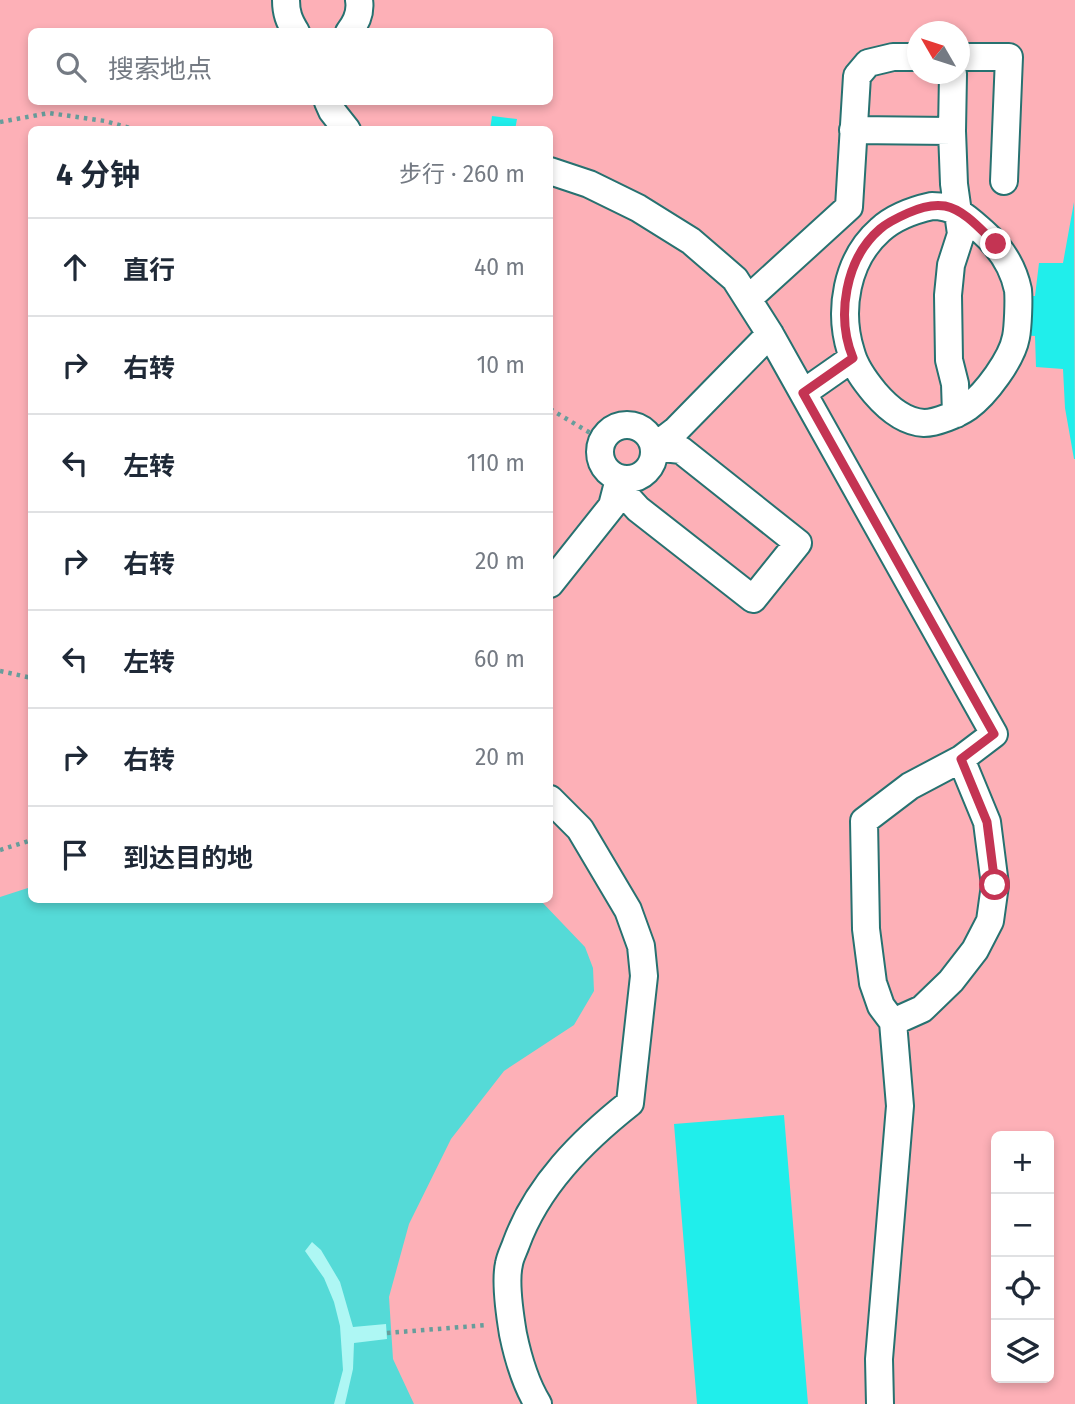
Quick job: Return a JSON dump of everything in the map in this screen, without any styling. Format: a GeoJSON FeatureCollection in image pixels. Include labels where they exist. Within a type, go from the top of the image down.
{"type":"FeatureCollection","features":[{"type":"Feature","properties":{"kind":"lane"},"geometry":{"type":"LineString","coordinates":[[286,0],[286,12],[293,28]]}},
{"type":"Feature","properties":{"kind":"lane"},"geometry":{"type":"LineString","coordinates":[[352,28],[357,20],[359,0]]}},
{"type":"Feature","properties":{"kind":"lane"},"geometry":{"type":"LineString","coordinates":[[748,299],[849,207],[857,76],[868,63],[893,57],[907,57]]}},
{"type":"Feature","properties":{"kind":"lane"},"geometry":{"type":"LineString","coordinates":[[970,57],[1009,57],[1004,181]]}},
{"type":"Feature","properties":{"kind":"lane"},"geometry":{"type":"LineString","coordinates":[[953,84],[954,184],[961,234],[951,265],[948,295],[949,359],[955,384],[956,414]]}},
{"type":"Feature","properties":{"kind":"lane"},"geometry":{"type":"LineString","coordinates":[[329,105],[344,126]]}},
{"type":"Feature","properties":{"kind":"lane"},"geometry":{"type":"LineString","coordinates":[[853,130],[952,131]]}},
{"type":"Feature","properties":{"kind":"lane"},"geometry":{"type":"LineString","coordinates":[[553,172],[589,184],[638,208],[691,241],[735,278],[770,334],[994,734],[961,759],[910,786],[863,821],[866,929],[873,983],[881,1006],[893,1022],[900,1106],[879,1359],[880,1404]]}},
{"type":"Feature","properties":{"kind":"lane"},"geometry":{"type":"LineString","coordinates":[[932,206],[946,206],[958,212],[996,244],[1010,266],[1018,292],[1016,339],[1007,358],[970,406],[956,414],[923,423],[905,418],[891,410],[860,374],[846,332],[847,285],[855,264],[880,229],[916,210],[932,206]]}},
{"type":"Feature","properties":{"kind":"lane"},"geometry":{"type":"LineString","coordinates":[[654,447],[676,430],[770,334]]}},
{"type":"Feature","properties":{"kind":"lane"},"geometry":{"type":"LineString","coordinates":[[803,393],[853,358]]}},
{"type":"Feature","properties":{"kind":"lane"},"geometry":{"type":"LineString","coordinates":[[631,424],[646,432],[654,447],[652,465],[646,472],[629,480],[619,479],[611,474],[600,459],[602,440],[613,428],[622,425],[631,424]]}},
{"type":"Feature","properties":{"kind":"lane"},"geometry":{"type":"LineString","coordinates":[[619,479],[628,498],[638,509],[753,599],[798,543],[681,450],[654,447]]}},
{"type":"Feature","properties":{"kind":"lane"},"geometry":{"type":"LineString","coordinates":[[553,580],[612,506],[619,479]]}},
{"type":"Feature","properties":{"kind":"lane"},"geometry":{"type":"LineString","coordinates":[[893,1022],[922,1009],[951,981],[975,950],[990,921],[995,885],[987,822],[961,759]]}},
{"type":"Feature","properties":{"kind":"lane"},"geometry":{"type":"LineString","coordinates":[[538,1404],[531,1393],[517,1353],[509,1312],[508,1265],[522,1229],[561,1168],[586,1140],[630,1104],[644,976],[641,946],[628,910],[580,829],[553,802]]}},
{"type":"Feature","properties":{"kind":"path"},"geometry":{"type":"LineString","coordinates":[[0,122],[49,113],[123,126]]}},
{"type":"Feature","properties":{"kind":"path"},"geometry":{"type":"LineString","coordinates":[[553,411],[602,440]]}},
{"type":"Feature","properties":{"kind":"path"},"geometry":{"type":"LineString","coordinates":[[0,671],[28,677]]}},
{"type":"Feature","properties":{"kind":"path"},"geometry":{"type":"LineString","coordinates":[[0,850],[28,841]]}},
{"type":"Feature","properties":{"kind":"path"},"geometry":{"type":"LineString","coordinates":[[387,1333],[511,1323]]}},
{"type":"Feature","properties":{"kind":"shaded area"},"geometry":{"type":"Polygon","coordinates":[[[0,0],[1075,0],[1075,1404],[0,1404],[0,0]]]}},
{"type":"Feature","properties":{"kind":"water"},"geometry":{"type":"Polygon","coordinates":[[[28,888],[28,903],[543,903],[585,947],[593,968],[594,991],[574,1025],[504,1071],[451,1139],[409,1224],[389,1297],[393,1359],[414,1404],[0,1404],[0,897],[28,888]]]}},
{"type":"Feature","properties":{"kind":"pier"},"geometry":{"type":"Polygon","coordinates":[[[312,1242],[321,1250],[340,1282],[353,1327],[386,1324],[387,1339],[354,1343],[353,1369],[345,1404],[334,1404],[343,1370],[340,1326],[324,1278],[305,1251],[312,1242]]]}},
{"type":"Feature","properties":{"kind":"building"},"geometry":{"type":"Polygon","coordinates":[[[492,116],[517,119],[516,126],[491,126],[492,116]]]}},
{"type":"Feature","properties":{"kind":"building"},"geometry":{"type":"Polygon","coordinates":[[[1074,202],[1075,459],[1065,408],[1063,369],[1036,367],[1035,336],[1006,334],[1008,296],[1035,296],[1039,263],[1063,263],[1074,202]]]}},
{"type":"Feature","properties":{"kind":"building"},"geometry":{"type":"Polygon","coordinates":[[[784,1115],[808,1404],[697,1404],[674,1124],[784,1115]]]}},
{"type":"Feature","properties":{"kind":"route"},"geometry":{"type":"LineString","coordinates":[[995,885],[987,822],[961,759],[994,734],[803,393],[853,358],[846,332],[847,285],[855,264],[880,229],[916,210],[946,206],[968,219],[996,244]]}}]}
